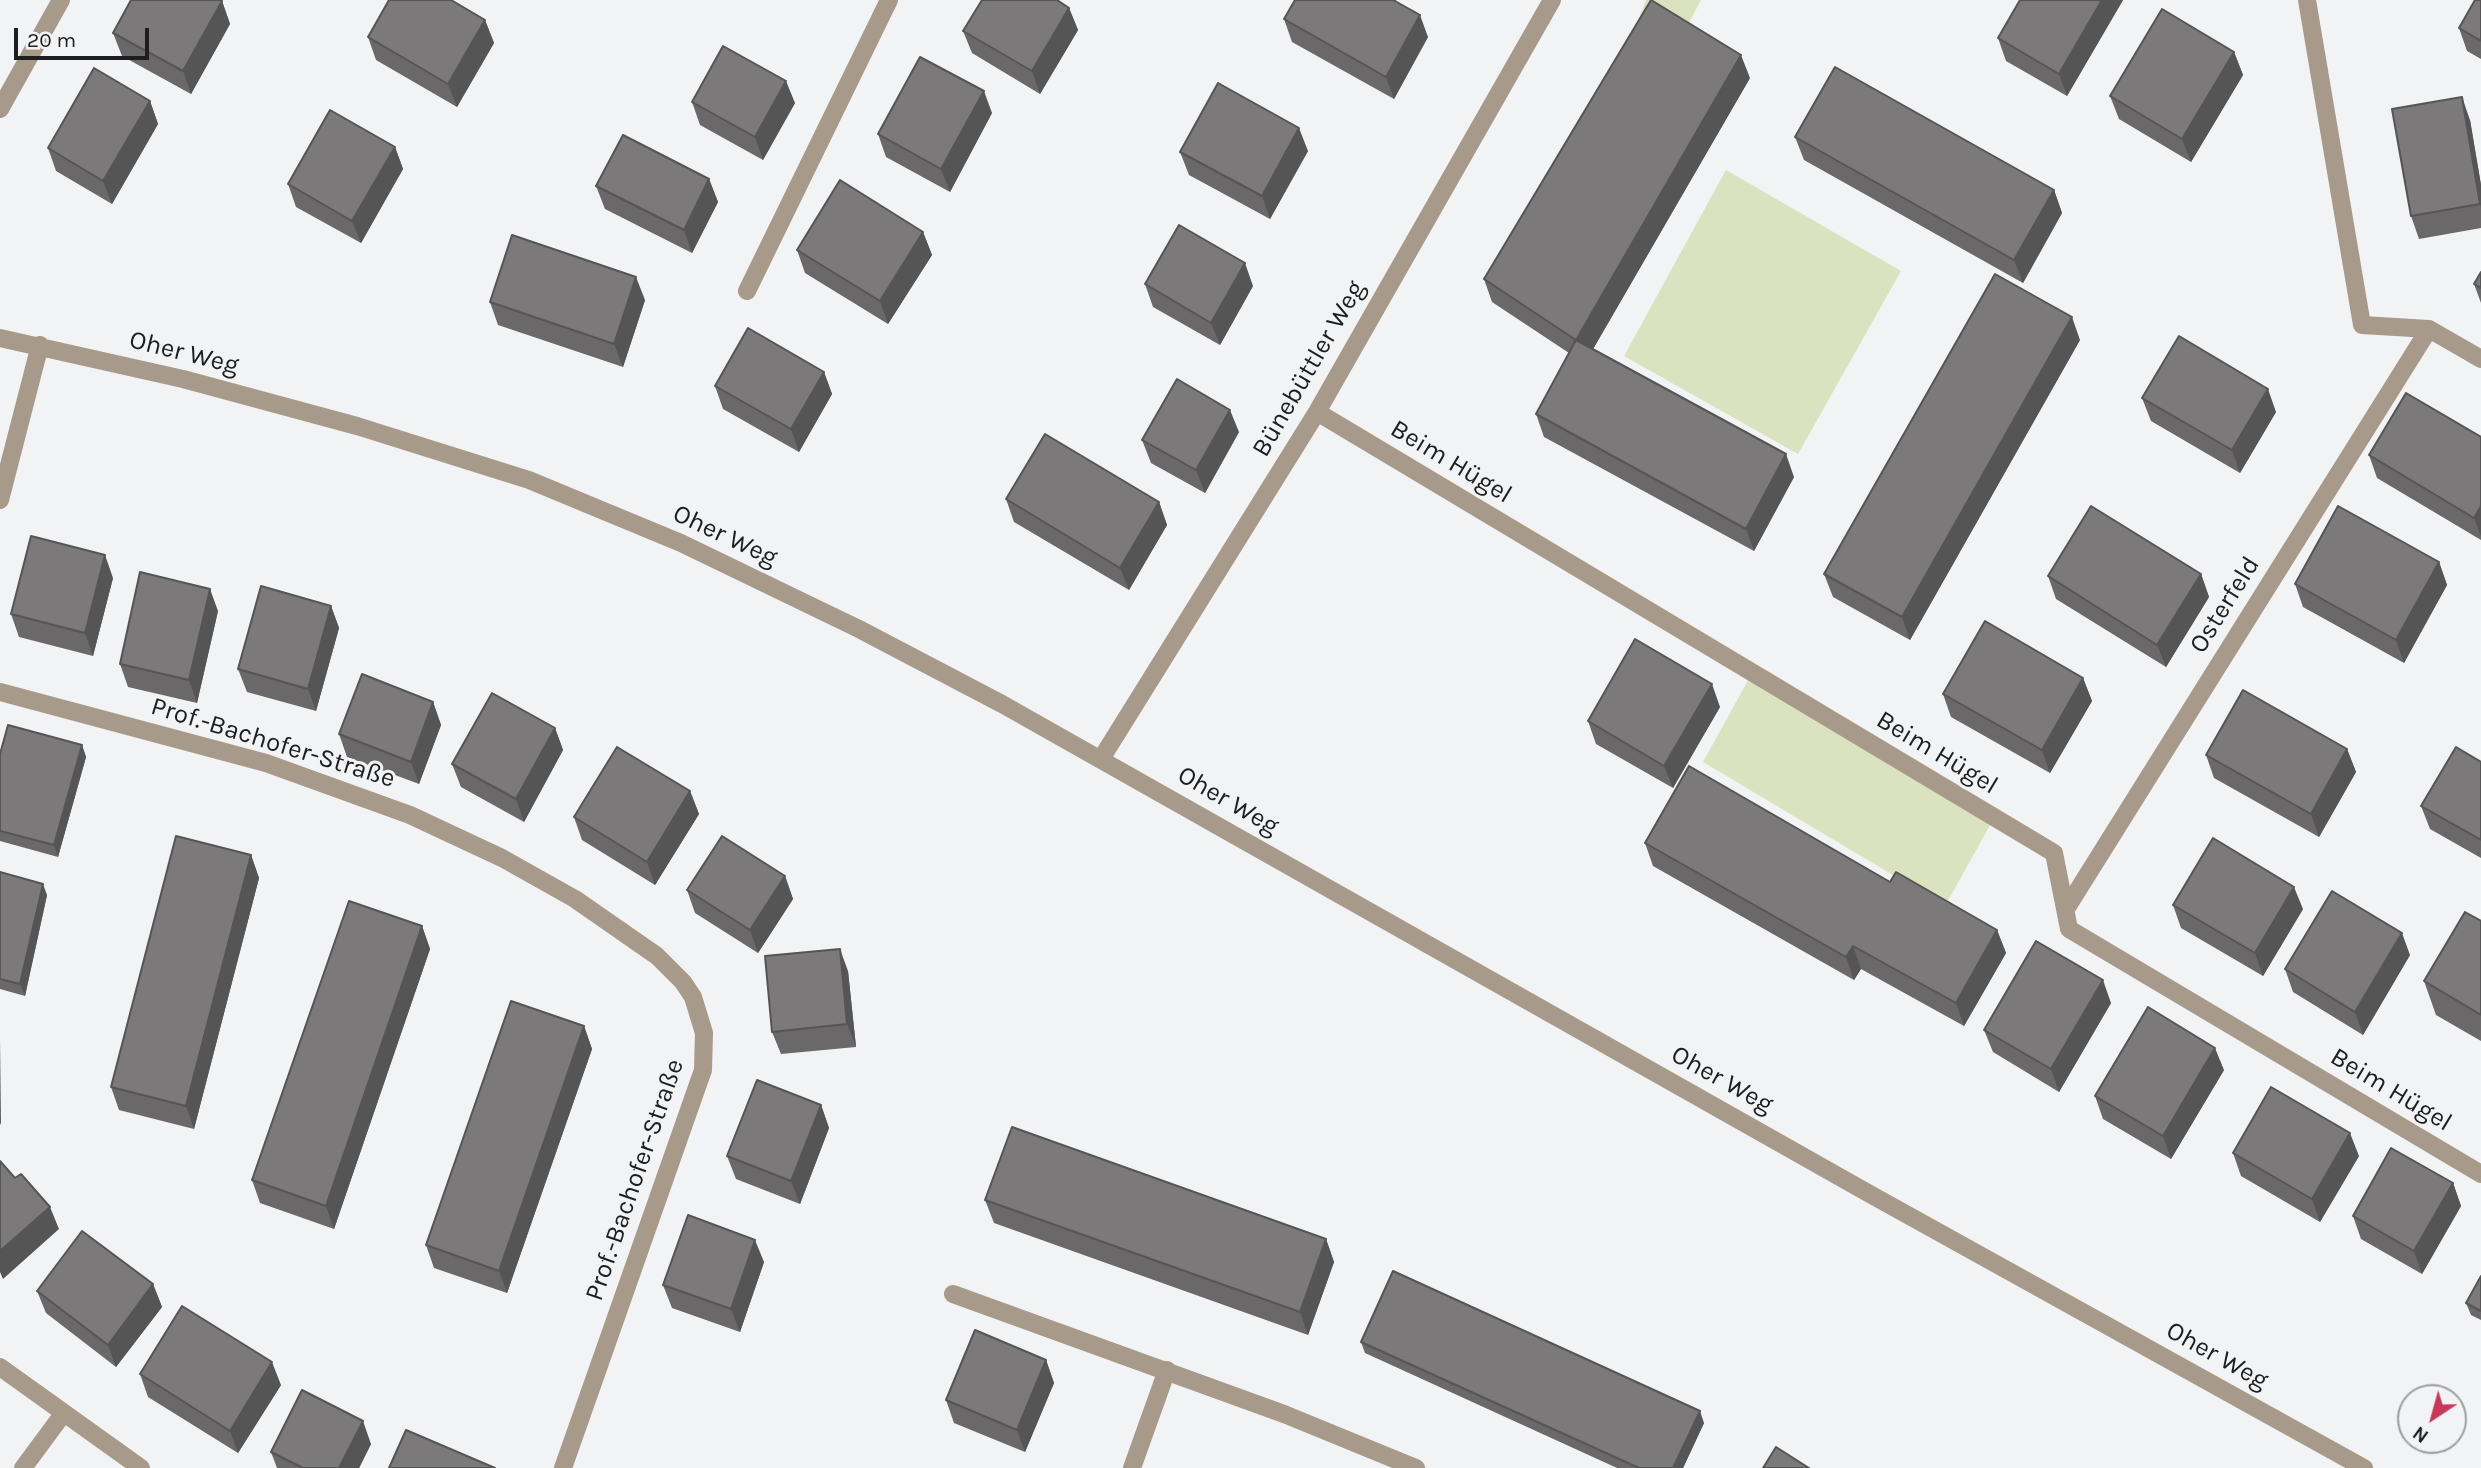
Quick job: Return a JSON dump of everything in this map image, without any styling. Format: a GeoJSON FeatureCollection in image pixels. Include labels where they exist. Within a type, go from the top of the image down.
{"type":"FeatureCollection","features":[{"type":"Feature","properties":{"kind":"street"},"geometry":{"type":"LineString","coordinates":[[0,109],[61,0]]}},
{"type":"Feature","properties":{"kind":"street"},"geometry":{"type":"LineString","coordinates":[[747,291],[888,0]]}},
{"type":"Feature","properties":{"kind":"street","name":"Bünebüttler Weg"},"geometry":{"type":"LineString","coordinates":[[1101,759],[1317,412],[1552,0]]}},
{"type":"Feature","properties":{"kind":"street"},"geometry":{"type":"LineString","coordinates":[[2307,0],[2362,325],[2429,329],[2481,359]]}},
{"type":"Feature","properties":{"kind":"street","name":"Osterfeld"},"geometry":{"type":"LineString","coordinates":[[2066,909],[2429,329]]}},
{"type":"Feature","properties":{"kind":"street","name":"Oher Weg"},"geometry":{"type":"LineString","coordinates":[[0,338],[183,379],[357,426],[529,480],[681,543],[859,629],[1101,759],[1868,1193],[2364,1468]]}},
{"type":"Feature","properties":{"kind":"street"},"geometry":{"type":"LineString","coordinates":[[0,500],[40,345]]}},
{"type":"Feature","properties":{"kind":"street","name":"Beim Hügel"},"geometry":{"type":"LineString","coordinates":[[1317,412],[2054,853],[2069,929],[2481,1174]]}},
{"type":"Feature","properties":{"kind":"street","name":"Prof.-Bachofer-Straße"},"geometry":{"type":"LineString","coordinates":[[0,692],[266,763],[410,815],[502,858],[575,899],[657,956],[683,982],[693,997],[704,1033],[703,1070],[563,1468]]}},
{"type":"Feature","properties":{"kind":"street"},"geometry":{"type":"LineString","coordinates":[[953,1294],[1167,1370],[1416,1468]]}},
{"type":"Feature","properties":{"kind":"street"},"geometry":{"type":"LineString","coordinates":[[0,1367],[141,1468]]}},
{"type":"Feature","properties":{"kind":"street"},"geometry":{"type":"LineString","coordinates":[[1132,1468],[1167,1370]]}},
{"type":"Feature","properties":{"kind":"street"},"geometry":{"type":"LineString","coordinates":[[23,1468],[63,1414]]}},
{"type":"Feature","properties":{"kind":"green space"},"geometry":{"type":"Polygon","coordinates":[[[1646,0],[1701,0],[1683,34],[1640,15],[1646,0]]]}},
{"type":"Feature","properties":{"kind":"green space"},"geometry":{"type":"Polygon","coordinates":[[[1726,170],[1901,271],[1798,454],[1624,356],[1726,170]]]}},
{"type":"Feature","properties":{"kind":"green space"},"geometry":{"type":"Polygon","coordinates":[[[1752,673],[1994,818],[1945,906],[1703,762],[1752,673]]]}},
{"type":"Feature","properties":{"kind":"building"},"geometry":{"type":"Polygon","coordinates":[[[131,0],[222,1],[183,71],[113,33],[131,0]]]}},
{"type":"Feature","properties":{"kind":"building"},"geometry":{"type":"Polygon","coordinates":[[[389,0],[451,0],[485,20],[448,84],[368,37],[389,0]]]}},
{"type":"Feature","properties":{"kind":"building"},"geometry":{"type":"Polygon","coordinates":[[[982,0],[1057,0],[1069,8],[1032,71],[963,31],[982,0]]]}},
{"type":"Feature","properties":{"kind":"building"},"geometry":{"type":"Polygon","coordinates":[[[1295,0],[1393,0],[1420,15],[1386,77],[1284,19],[1295,0]]]}},
{"type":"Feature","properties":{"kind":"building"},"geometry":{"type":"Polygon","coordinates":[[[1651,0],[1741,55],[1576,340],[1484,279],[1651,0]]]}},
{"type":"Feature","properties":{"kind":"building"},"geometry":{"type":"Polygon","coordinates":[[[2020,0],[2102,0],[2059,74],[1998,38],[2020,0]]]}},
{"type":"Feature","properties":{"kind":"building"},"geometry":{"type":"Polygon","coordinates":[[[2475,0],[2481,0],[2481,41],[2459,28],[2475,0]]]}},
{"type":"Feature","properties":{"kind":"building"},"geometry":{"type":"Polygon","coordinates":[[[2162,9],[2234,52],[2182,139],[2110,96],[2162,9]]]}},
{"type":"Feature","properties":{"kind":"building"},"geometry":{"type":"Polygon","coordinates":[[[723,46],[786,81],[755,137],[692,102],[723,46]]]}},
{"type":"Feature","properties":{"kind":"building"},"geometry":{"type":"Polygon","coordinates":[[[920,57],[984,91],[941,169],[878,134],[920,57]]]}},
{"type":"Feature","properties":{"kind":"building"},"geometry":{"type":"Polygon","coordinates":[[[1835,67],[2054,190],[2014,260],[1795,137],[1835,67]]]}},
{"type":"Feature","properties":{"kind":"building"},"geometry":{"type":"Polygon","coordinates":[[[94,68],[150,101],[103,181],[48,148],[94,68]]]}},
{"type":"Feature","properties":{"kind":"building"},"geometry":{"type":"Polygon","coordinates":[[[1218,83],[1299,128],[1262,196],[1180,152],[1218,83]]]}},
{"type":"Feature","properties":{"kind":"building"},"geometry":{"type":"Polygon","coordinates":[[[2462,97],[2480,204],[2411,216],[2392,109],[2462,97]]]}},
{"type":"Feature","properties":{"kind":"building"},"geometry":{"type":"Polygon","coordinates":[[[330,110],[395,147],[352,221],[288,184],[330,110]]]}},
{"type":"Feature","properties":{"kind":"building"},"geometry":{"type":"Polygon","coordinates":[[[623,135],[709,179],[684,230],[596,186],[623,135]]]}},
{"type":"Feature","properties":{"kind":"building"},"geometry":{"type":"Polygon","coordinates":[[[840,180],[923,232],[880,301],[797,250],[840,180]]]}},
{"type":"Feature","properties":{"kind":"building"},"geometry":{"type":"Polygon","coordinates":[[[1179,225],[1245,263],[1211,323],[1145,284],[1179,225]]]}},
{"type":"Feature","properties":{"kind":"building"},"geometry":{"type":"Polygon","coordinates":[[[512,235],[636,277],[614,344],[490,302],[512,235]]]}},
{"type":"Feature","properties":{"kind":"building"},"geometry":{"type":"Polygon","coordinates":[[[2481,272],[2481,288],[2474,284],[2481,272]]]}},
{"type":"Feature","properties":{"kind":"building"},"geometry":{"type":"Polygon","coordinates":[[[1995,274],[2072,317],[1902,617],[1824,574],[1995,274]]]}},
{"type":"Feature","properties":{"kind":"building"},"geometry":{"type":"Polygon","coordinates":[[[748,328],[824,372],[791,429],[715,386],[748,328]]]}},
{"type":"Feature","properties":{"kind":"building"},"geometry":{"type":"Polygon","coordinates":[[[2179,336],[2268,389],[2232,450],[2142,398],[2179,336]]]}},
{"type":"Feature","properties":{"kind":"building"},"geometry":{"type":"Polygon","coordinates":[[[1576,340],[1786,454],[1746,529],[1536,414],[1576,340]]]}},
{"type":"Feature","properties":{"kind":"building"},"geometry":{"type":"Polygon","coordinates":[[[1177,379],[1230,410],[1196,470],[1142,440],[1177,379]]]}},
{"type":"Feature","properties":{"kind":"building"},"geometry":{"type":"Polygon","coordinates":[[[2406,393],[2481,437],[2481,506],[2474,518],[2369,455],[2406,393]]]}},
{"type":"Feature","properties":{"kind":"building"},"geometry":{"type":"Polygon","coordinates":[[[1045,434],[1159,502],[1120,568],[1006,499],[1045,434]]]}},
{"type":"Feature","properties":{"kind":"building"},"geometry":{"type":"Polygon","coordinates":[[[2091,506],[2201,574],[2157,645],[2048,576],[2091,506]]]}},
{"type":"Feature","properties":{"kind":"building"},"geometry":{"type":"Polygon","coordinates":[[[2338,506],[2439,562],[2396,640],[2295,584],[2338,506]]]}},
{"type":"Feature","properties":{"kind":"building"},"geometry":{"type":"Polygon","coordinates":[[[31,536],[105,555],[85,633],[11,614],[31,536]]]}},
{"type":"Feature","properties":{"kind":"building"},"geometry":{"type":"Polygon","coordinates":[[[140,572],[210,589],[189,680],[120,664],[140,572]]]}},
{"type":"Feature","properties":{"kind":"building"},"geometry":{"type":"Polygon","coordinates":[[[261,586],[331,606],[308,689],[238,669],[261,586]]]}},
{"type":"Feature","properties":{"kind":"building"},"geometry":{"type":"Polygon","coordinates":[[[1985,621],[2083,678],[2042,750],[1943,694],[1985,621]]]}},
{"type":"Feature","properties":{"kind":"building"},"geometry":{"type":"Polygon","coordinates":[[[1635,639],[1712,684],[1664,766],[1588,721],[1635,639]]]}},
{"type":"Feature","properties":{"kind":"building"},"geometry":{"type":"Polygon","coordinates":[[[362,674],[433,702],[411,762],[339,734],[362,674]]]}},
{"type":"Feature","properties":{"kind":"building"},"geometry":{"type":"Polygon","coordinates":[[[2243,690],[2347,749],[2311,814],[2206,755],[2243,690]]]}},
{"type":"Feature","properties":{"kind":"building"},"geometry":{"type":"Polygon","coordinates":[[[492,693],[555,728],[516,799],[452,764],[492,693]]]}},
{"type":"Feature","properties":{"kind":"building"},"geometry":{"type":"Polygon","coordinates":[[[8,725],[82,745],[54,845],[0,831],[0,754],[8,725]]]}},
{"type":"Feature","properties":{"kind":"building"},"geometry":{"type":"Polygon","coordinates":[[[617,747],[690,791],[647,862],[574,817],[617,747]]]}},
{"type":"Feature","properties":{"kind":"building"},"geometry":{"type":"Polygon","coordinates":[[[2456,747],[2481,762],[2481,840],[2421,806],[2456,747]]]}},
{"type":"Feature","properties":{"kind":"building"},"geometry":{"type":"Polygon","coordinates":[[[1689,766],[1890,882],[1896,872],[1997,930],[1956,1003],[1853,946],[1846,957],[1645,843],[1689,766]]]}},
{"type":"Feature","properties":{"kind":"building"},"geometry":{"type":"Polygon","coordinates":[[[176,836],[251,855],[186,1106],[111,1087],[176,836]]]}},
{"type":"Feature","properties":{"kind":"building"},"geometry":{"type":"Polygon","coordinates":[[[722,836],[785,876],[750,930],[687,890],[722,836]]]}},
{"type":"Feature","properties":{"kind":"building"},"geometry":{"type":"Polygon","coordinates":[[[2213,838],[2294,887],[2255,953],[2173,905],[2213,838]]]}},
{"type":"Feature","properties":{"kind":"building"},"geometry":{"type":"Polygon","coordinates":[[[0,872],[43,884],[20,984],[0,979],[0,872]]]}},
{"type":"Feature","properties":{"kind":"building"},"geometry":{"type":"Polygon","coordinates":[[[2332,891],[2402,933],[2355,1012],[2285,969],[2332,891]]]}},
{"type":"Feature","properties":{"kind":"building"},"geometry":{"type":"Polygon","coordinates":[[[349,901],[422,926],[326,1206],[252,1180],[349,901]]]}},
{"type":"Feature","properties":{"kind":"building"},"geometry":{"type":"Polygon","coordinates":[[[2465,912],[2481,921],[2481,1015],[2424,981],[2465,912]]]}},
{"type":"Feature","properties":{"kind":"building"},"geometry":{"type":"Polygon","coordinates":[[[2036,941],[2103,980],[2051,1069],[1984,1030],[2036,941]]]}},
{"type":"Feature","properties":{"kind":"building"},"geometry":{"type":"Polygon","coordinates":[[[840,949],[847,1024],[772,1032],[765,956],[840,949]]]}},
{"type":"Feature","properties":{"kind":"building"},"geometry":{"type":"Polygon","coordinates":[[[511,1001],[584,1026],[499,1271],[426,1245],[511,1001]]]}},
{"type":"Feature","properties":{"kind":"building"},"geometry":{"type":"Polygon","coordinates":[[[2148,1007],[2215,1048],[2163,1136],[2095,1096],[2148,1007]]]}},
{"type":"Feature","properties":{"kind":"building"},"geometry":{"type":"Polygon","coordinates":[[[757,1080],[821,1105],[791,1181],[727,1156],[757,1080]]]}},
{"type":"Feature","properties":{"kind":"building"},"geometry":{"type":"Polygon","coordinates":[[[2271,1087],[2350,1133],[2312,1199],[2233,1153],[2271,1087]]]}},
{"type":"Feature","properties":{"kind":"building"},"geometry":{"type":"Polygon","coordinates":[[[1012,1127],[1326,1239],[1300,1312],[985,1200],[1012,1127]]]}},
{"type":"Feature","properties":{"kind":"building"},"geometry":{"type":"Polygon","coordinates":[[[2391,1148],[2453,1183],[2414,1251],[2353,1216],[2391,1148]]]}},
{"type":"Feature","properties":{"kind":"building"},"geometry":{"type":"Polygon","coordinates":[[[0,1161],[15,1178],[21,1174],[50,1207],[0,1251],[0,1161]]]}},
{"type":"Feature","properties":{"kind":"building"},"geometry":{"type":"Polygon","coordinates":[[[688,1215],[755,1240],[731,1309],[663,1285],[688,1215]]]}},
{"type":"Feature","properties":{"kind":"building"},"geometry":{"type":"Polygon","coordinates":[[[82,1231],[153,1284],[108,1345],[37,1291],[82,1231]]]}},
{"type":"Feature","properties":{"kind":"building"},"geometry":{"type":"Polygon","coordinates":[[[1393,1271],[1700,1411],[1673,1468],[1639,1468],[1361,1342],[1393,1271]]]}},
{"type":"Feature","properties":{"kind":"building"},"geometry":{"type":"Polygon","coordinates":[[[2481,1276],[2481,1311],[2466,1303],[2481,1276]]]}},
{"type":"Feature","properties":{"kind":"building"},"geometry":{"type":"Polygon","coordinates":[[[182,1306],[272,1362],[230,1431],[140,1374],[182,1306]]]}},
{"type":"Feature","properties":{"kind":"building"},"geometry":{"type":"Polygon","coordinates":[[[975,1330],[1046,1360],[1017,1430],[946,1400],[975,1330]]]}},
{"type":"Feature","properties":{"kind":"building"},"geometry":{"type":"Polygon","coordinates":[[[302,1390],[363,1421],[339,1468],[303,1468],[271,1452],[302,1390]]]}},
{"type":"Feature","properties":{"kind":"building"},"geometry":{"type":"Polygon","coordinates":[[[406,1430],[495,1468],[389,1468],[406,1430]]]}},
{"type":"Feature","properties":{"kind":"building"},"geometry":{"type":"Polygon","coordinates":[[[1776,1447],[1809,1468],[1763,1468],[1776,1447]]]}}]}
